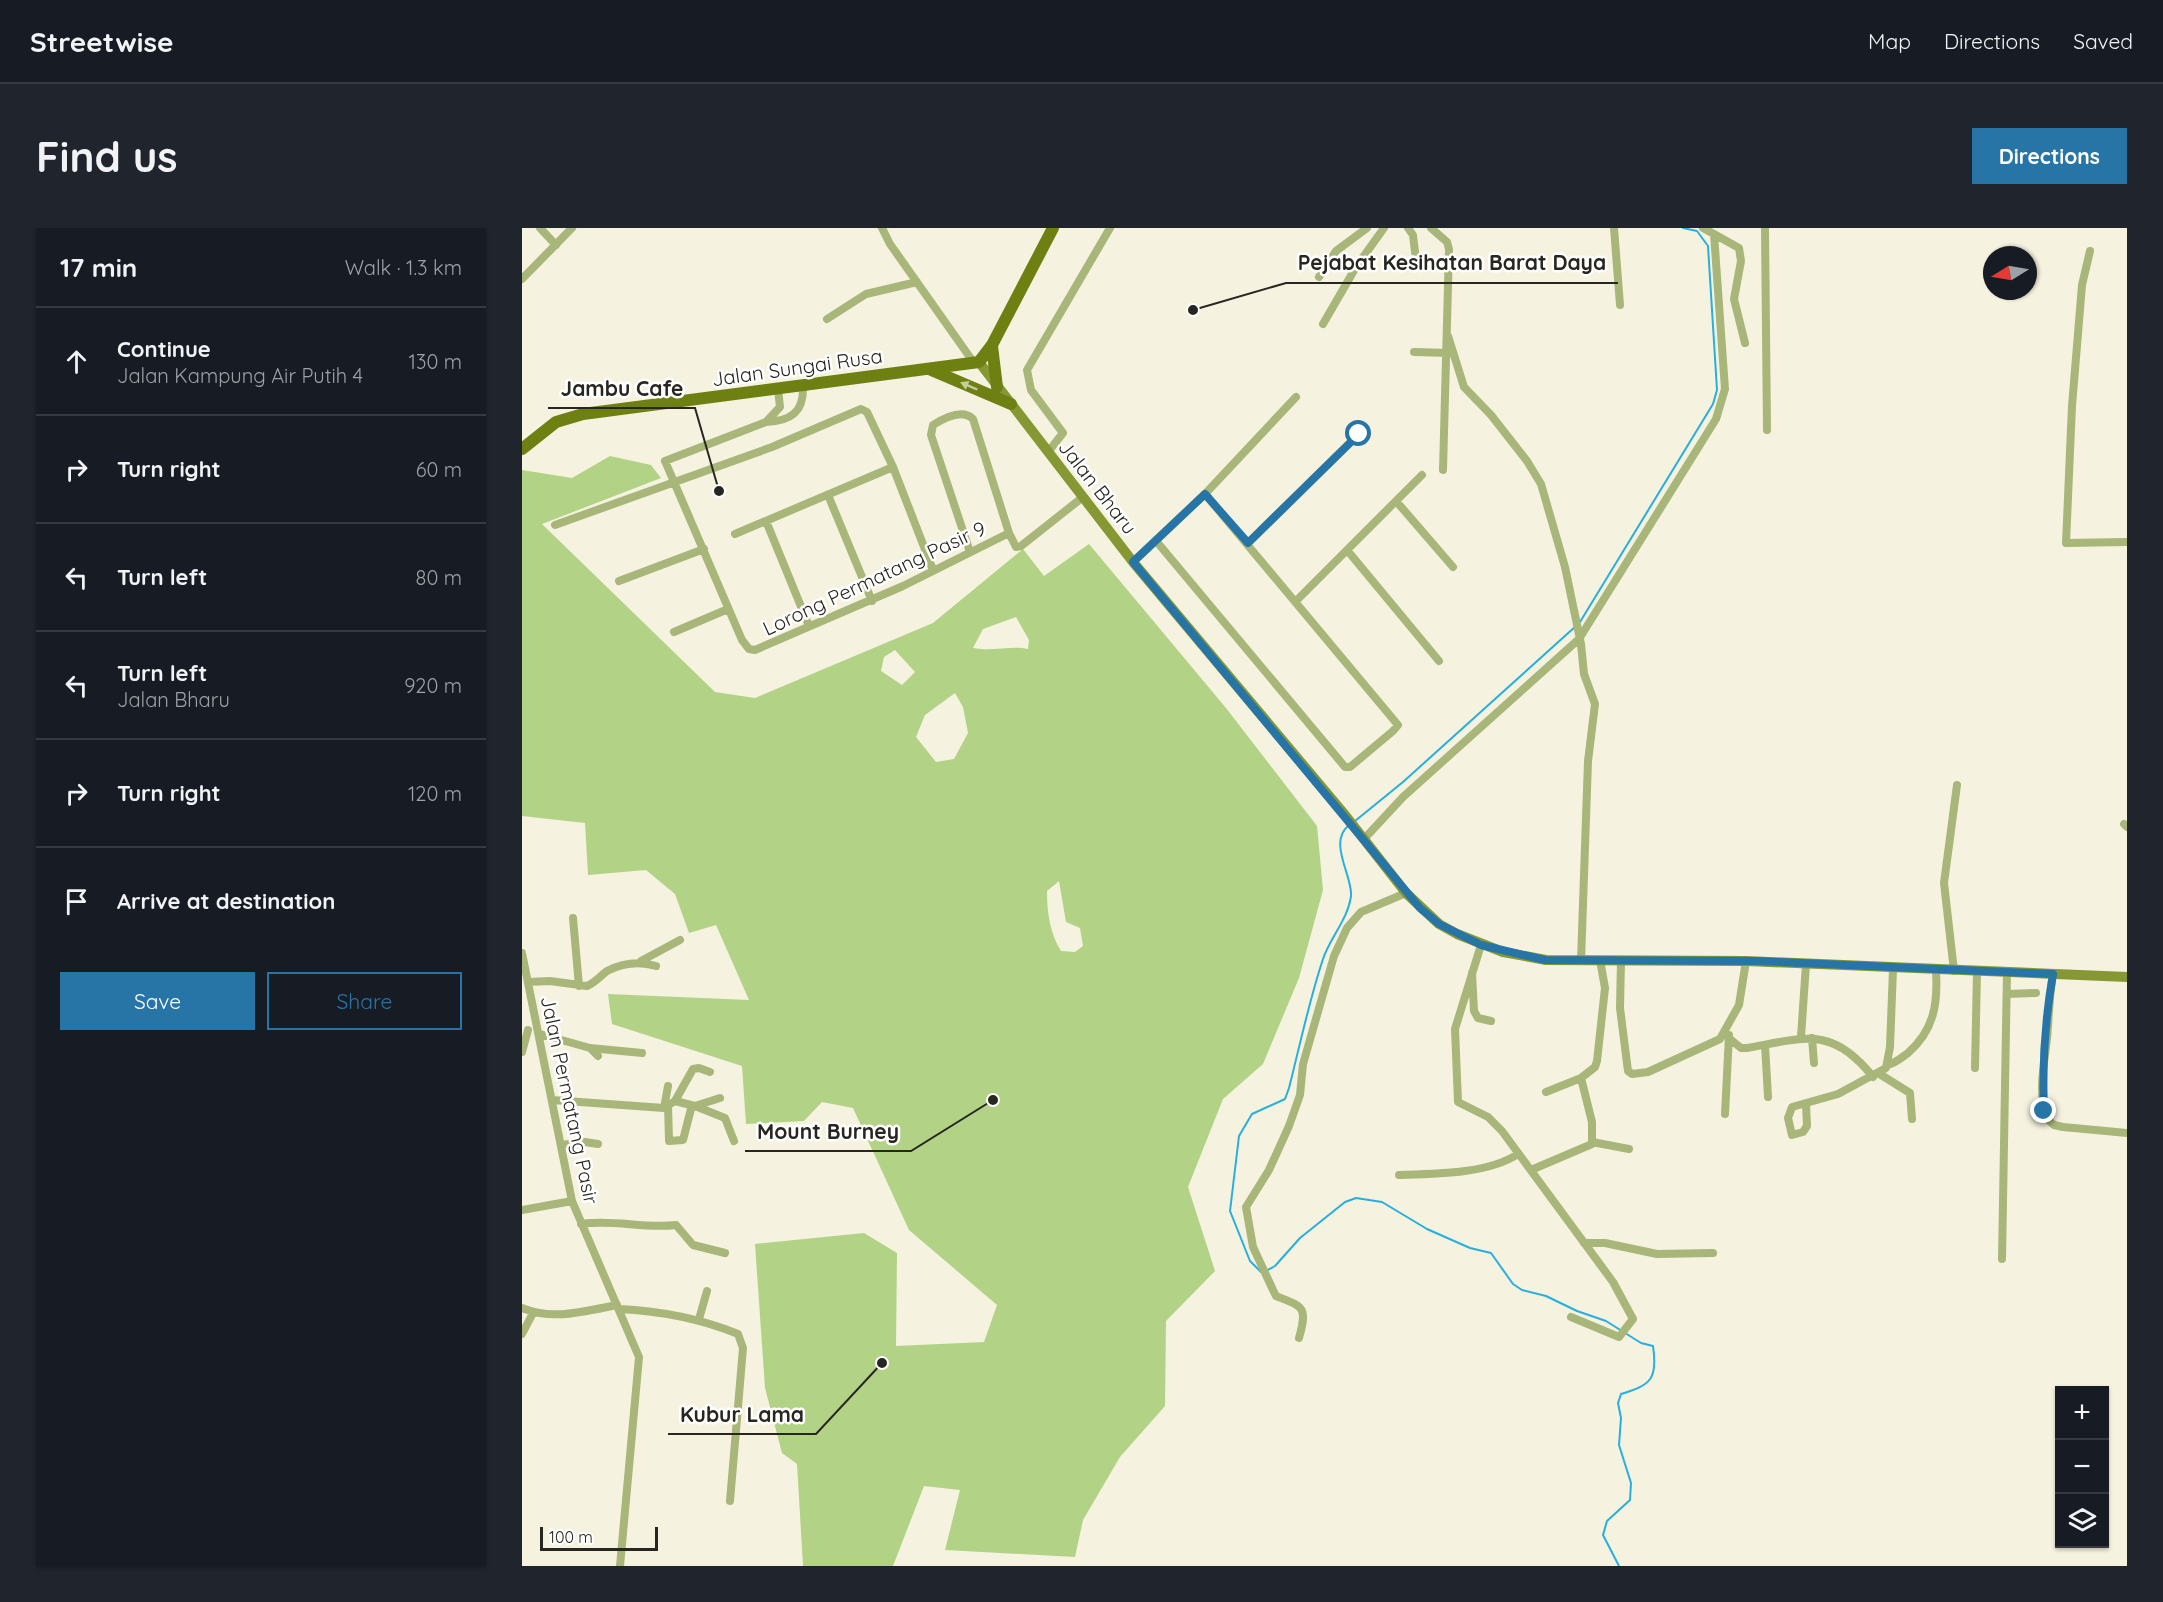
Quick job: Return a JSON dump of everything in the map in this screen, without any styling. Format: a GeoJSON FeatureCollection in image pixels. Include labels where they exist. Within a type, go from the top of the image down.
{"type":"FeatureCollection","features":[{"type":"Feature","properties":{"kind":"main road"},"geometry":{"type":"LineString","coordinates":[[977,362],[992,345],[1053,228]]}},
{"type":"Feature","properties":{"kind":"main road"},"geometry":{"type":"LineString","coordinates":[[992,345],[997,387]]}},
{"type":"Feature","properties":{"kind":"main road","name":"Jalan Bharu"},"geometry":{"type":"LineString","coordinates":[[977,362],[1133,562],[1345,815],[1406,893],[1439,924],[1481,945],[1527,957],[1581,961],[1746,961],[1936,971],[2127,977]]}},
{"type":"Feature","properties":{"kind":"main road","name":"Jalan Sungai Rusa"},"geometry":{"type":"LineString","coordinates":[[522,449],[544,429],[568,417],[977,362]]}},
{"type":"Feature","properties":{"kind":"main road"},"geometry":{"type":"LineString","coordinates":[[927,369],[1011,404]]}},
{"type":"Feature","properties":{"kind":"street"},"geometry":{"type":"LineString","coordinates":[[540,228],[556,245]]}},
{"type":"Feature","properties":{"kind":"street"},"geometry":{"type":"LineString","coordinates":[[522,279],[572,228]]}},
{"type":"Feature","properties":{"kind":"street"},"geometry":{"type":"LineString","coordinates":[[882,228],[917,282],[977,362]]}},
{"type":"Feature","properties":{"kind":"street"},"geometry":{"type":"LineString","coordinates":[[1048,452],[1064,433],[1031,390],[1027,370],[1110,228]]}},
{"type":"Feature","properties":{"kind":"street"},"geometry":{"type":"LineString","coordinates":[[1319,277],[1336,251],[1366,228]]}},
{"type":"Feature","properties":{"kind":"street"},"geometry":{"type":"LineString","coordinates":[[1323,324],[1356,267],[1384,228]]}},
{"type":"Feature","properties":{"kind":"street"},"geometry":{"type":"LineString","coordinates":[[1408,228],[1413,235],[1415,252]]}},
{"type":"Feature","properties":{"kind":"street"},"geometry":{"type":"LineString","coordinates":[[1431,228],[1447,242],[1449,249],[1443,470]]}},
{"type":"Feature","properties":{"kind":"street"},"geometry":{"type":"LineString","coordinates":[[1614,228],[1620,305]]}},
{"type":"Feature","properties":{"kind":"street"},"geometry":{"type":"LineString","coordinates":[[1703,228],[1739,248],[1741,261],[1734,299],[1745,343]]}},
{"type":"Feature","properties":{"kind":"street"},"geometry":{"type":"LineString","coordinates":[[1766,228],[1767,430]]}},
{"type":"Feature","properties":{"kind":"street"},"geometry":{"type":"LineString","coordinates":[[1364,839],[1403,796],[1578,635],[1722,407],[1725,389],[1714,234]]}},
{"type":"Feature","properties":{"kind":"street"},"geometry":{"type":"LineString","coordinates":[[2090,251],[2082,285],[2074,384],[2066,543],[2127,542]]}},
{"type":"Feature","properties":{"kind":"street"},"geometry":{"type":"LineString","coordinates":[[827,319],[866,294],[917,282]]}},
{"type":"Feature","properties":{"kind":"street"},"geometry":{"type":"LineString","coordinates":[[1448,336],[1464,387],[1491,415],[1527,461],[1541,484],[1552,516],[1576,621],[1584,674],[1595,711],[1588,761],[1581,961]]}},
{"type":"Feature","properties":{"kind":"street"},"geometry":{"type":"LineString","coordinates":[[1414,352],[1455,353]]}},
{"type":"Feature","properties":{"kind":"street"},"geometry":{"type":"LineString","coordinates":[[674,632],[728,609],[665,461],[766,422],[792,417],[802,405],[803,386]]}},
{"type":"Feature","properties":{"kind":"street"},"geometry":{"type":"LineString","coordinates":[[766,422],[780,407],[778,389]]}},
{"type":"Feature","properties":{"kind":"street"},"geometry":{"type":"LineString","coordinates":[[1133,562],[1157,542],[1205,494],[1296,398]]}},
{"type":"Feature","properties":{"kind":"street"},"geometry":{"type":"LineString","coordinates":[[555,525],[772,447],[861,409],[867,412],[893,467],[933,570]]}},
{"type":"Feature","properties":{"kind":"street"},"geometry":{"type":"LineString","coordinates":[[970,552],[931,432],[933,425],[941,420],[960,413],[973,419],[1009,533],[1015,545],[1021,546],[1083,497]]}},
{"type":"Feature","properties":{"kind":"street"},"geometry":{"type":"LineString","coordinates":[[1248,543],[1359,434]]}},
{"type":"Feature","properties":{"kind":"street"},"geometry":{"type":"LineString","coordinates":[[735,534],[893,467]]}},
{"type":"Feature","properties":{"kind":"street"},"geometry":{"type":"LineString","coordinates":[[1296,601],[1422,475]]}},
{"type":"Feature","properties":{"kind":"street"},"geometry":{"type":"LineString","coordinates":[[1157,542],[1345,767],[1350,767],[1398,725],[1205,494]]}},
{"type":"Feature","properties":{"kind":"street"},"geometry":{"type":"LineString","coordinates":[[828,495],[872,601]]}},
{"type":"Feature","properties":{"kind":"street"},"geometry":{"type":"LineString","coordinates":[[1396,501],[1453,567]]}},
{"type":"Feature","properties":{"kind":"street"},"geometry":{"type":"LineString","coordinates":[[766,521],[809,627]]}},
{"type":"Feature","properties":{"kind":"street","name":"Lorong Permatang Pasir 9"},"geometry":{"type":"LineString","coordinates":[[728,609],[742,640],[752,650],[872,601],[1009,533]]}},
{"type":"Feature","properties":{"kind":"street"},"geometry":{"type":"LineString","coordinates":[[619,581],[704,549]]}},
{"type":"Feature","properties":{"kind":"street"},"geometry":{"type":"LineString","coordinates":[[1347,550],[1439,661]]}},
{"type":"Feature","properties":{"kind":"street"},"geometry":{"type":"LineString","coordinates":[[1954,971],[1944,883],[1957,785]]}},
{"type":"Feature","properties":{"kind":"street"},"geometry":{"type":"LineString","coordinates":[[1299,1338],[1304,1321],[1302,1311],[1295,1302],[1276,1296],[1251,1239],[1246,1207],[1269,1170],[1300,1095],[1303,1064],[1334,956],[1356,915],[1406,893]]}},
{"type":"Feature","properties":{"kind":"street"},"geometry":{"type":"LineString","coordinates":[[573,918],[579,986]]}},
{"type":"Feature","properties":{"kind":"street"},"geometry":{"type":"LineString","coordinates":[[528,982],[550,981],[579,986],[594,983],[612,970],[641,961],[680,940]]}},
{"type":"Feature","properties":{"kind":"street"},"geometry":{"type":"LineString","coordinates":[[1481,945],[1454,1038],[1456,1098],[1460,1104],[1492,1120],[1613,1282],[1632,1315],[1628,1328],[1622,1336],[1617,1337],[1571,1317]]}},
{"type":"Feature","properties":{"kind":"street","name":"Jalan Permatang Pasir"},"geometry":{"type":"LineString","coordinates":[[522,953],[572,1202],[638,1351],[639,1364],[620,1566]]}},
{"type":"Feature","properties":{"kind":"street"},"geometry":{"type":"LineString","coordinates":[[1546,1092],[1566,1087],[1595,1067],[1605,988],[1600,960]]}},
{"type":"Feature","properties":{"kind":"street"},"geometry":{"type":"LineString","coordinates":[[1621,960],[1620,1008],[1630,1072],[1648,1072],[1717,1041],[1727,1028],[1742,998],[1746,961]]}},
{"type":"Feature","properties":{"kind":"street"},"geometry":{"type":"LineString","coordinates":[[641,961],[656,966]]}},
{"type":"Feature","properties":{"kind":"street"},"geometry":{"type":"LineString","coordinates":[[1801,1037],[1806,964]]}},
{"type":"Feature","properties":{"kind":"street"},"geometry":{"type":"LineString","coordinates":[[1887,1065],[1893,969]]}},
{"type":"Feature","properties":{"kind":"street"},"geometry":{"type":"LineString","coordinates":[[1806,1104],[1838,1094],[1876,1075],[1918,1044],[1931,1024],[1937,1000],[1936,971]]}},
{"type":"Feature","properties":{"kind":"street"},"geometry":{"type":"LineString","coordinates":[[1472,972],[1474,1011],[1478,1018],[1491,1021]]}},
{"type":"Feature","properties":{"kind":"street"},"geometry":{"type":"LineString","coordinates":[[1976,1068],[1977,972]]}},
{"type":"Feature","properties":{"kind":"street"},"geometry":{"type":"LineString","coordinates":[[2002,1259],[2007,972]]}},
{"type":"Feature","properties":{"kind":"street"},"geometry":{"type":"LineString","coordinates":[[2053,974],[2046,1019],[2047,1040],[2043,1055],[2046,1118],[2054,1125],[2063,1127],[2127,1133]]}},
{"type":"Feature","properties":{"kind":"street"},"geometry":{"type":"LineString","coordinates":[[2007,994],[2036,993]]}},
{"type":"Feature","properties":{"kind":"street"},"geometry":{"type":"LineString","coordinates":[[1725,1114],[1730,1039],[1727,1028]]}},
{"type":"Feature","properties":{"kind":"street"},"geometry":{"type":"LineString","coordinates":[[522,1052],[525,1030],[539,1031],[590,1048],[605,1047],[642,1053]]}},
{"type":"Feature","properties":{"kind":"street"},"geometry":{"type":"LineString","coordinates":[[1730,1039],[1741,1048],[1801,1037],[1812,1038],[1850,1052],[1876,1075],[1910,1093],[1912,1119]]}},
{"type":"Feature","properties":{"kind":"street"},"geometry":{"type":"LineString","coordinates":[[1812,1038],[1814,1063]]}},
{"type":"Feature","properties":{"kind":"street"},"geometry":{"type":"LineString","coordinates":[[1764,1045],[1768,1097]]}},
{"type":"Feature","properties":{"kind":"street"},"geometry":{"type":"LineString","coordinates":[[590,1048],[598,1056]]}},
{"type":"Feature","properties":{"kind":"street"},"geometry":{"type":"LineString","coordinates":[[669,1105],[693,1069],[699,1068],[710,1072]]}},
{"type":"Feature","properties":{"kind":"street"},"geometry":{"type":"LineString","coordinates":[[1531,1170],[1586,1149],[1592,1142],[1589,1107],[1581,1078]]}},
{"type":"Feature","properties":{"kind":"street"},"geometry":{"type":"LineString","coordinates":[[668,1086],[669,1141],[684,1138],[693,1106]]}},
{"type":"Feature","properties":{"kind":"street"},"geometry":{"type":"LineString","coordinates":[[693,1106],[720,1098]]}},
{"type":"Feature","properties":{"kind":"street"},"geometry":{"type":"LineString","coordinates":[[552,1100],[693,1106],[725,1118],[734,1141]]}},
{"type":"Feature","properties":{"kind":"street"},"geometry":{"type":"LineString","coordinates":[[561,1145],[580,1142],[597,1144]]}},
{"type":"Feature","properties":{"kind":"street"},"geometry":{"type":"LineString","coordinates":[[1592,1142],[1629,1149]]}},
{"type":"Feature","properties":{"kind":"street"},"geometry":{"type":"LineString","coordinates":[[1399,1175],[1449,1173],[1500,1164],[1518,1154]]}},
{"type":"Feature","properties":{"kind":"street"},"geometry":{"type":"LineString","coordinates":[[522,1210],[572,1202]]}},
{"type":"Feature","properties":{"kind":"street"},"geometry":{"type":"LineString","coordinates":[[581,1224],[606,1222],[651,1228],[676,1225],[693,1245],[724,1252]]}},
{"type":"Feature","properties":{"kind":"street"},"geometry":{"type":"LineString","coordinates":[[1584,1244],[1605,1243],[1658,1254],[1713,1253]]}},
{"type":"Feature","properties":{"kind":"street"},"geometry":{"type":"LineString","coordinates":[[699,1319],[707,1290]]}},
{"type":"Feature","properties":{"kind":"street"},"geometry":{"type":"LineString","coordinates":[[522,1308],[533,1312],[567,1314],[618,1307],[670,1313],[699,1319],[738,1334],[743,1343],[730,1501]]}},
{"type":"Feature","properties":{"kind":"street"},"geometry":{"type":"LineString","coordinates":[[522,1334],[533,1312]]}},
{"type":"Feature","properties":{"kind":"green space"},"geometry":{"type":"Polygon","coordinates":[[[610,456],[651,465],[661,478],[542,524],[715,692],[755,698],[933,623],[1023,549],[1044,576],[1089,544],[1226,708],[1317,826],[1323,890],[1299,978],[1263,1064],[1223,1099],[1188,1187],[1215,1271],[1166,1321],[1165,1406],[1120,1457],[1083,1520],[1075,1557],[945,1550],[960,1490],[924,1486],[893,1566],[803,1566],[797,1464],[782,1453],[765,1388],[755,1244],[864,1233],[897,1253],[896,1346],[984,1342],[997,1305],[909,1230],[853,1108],[822,1102],[804,1121],[746,1124],[742,1066],[612,1024],[608,994],[749,1000],[716,925],[689,933],[675,894],[646,870],[588,875],[585,823],[522,816],[522,470],[572,478],[610,456]],[[1016,617],[983,629],[973,648],[1028,649],[1029,640],[1016,617]],[[895,650],[884,657],[881,671],[902,685],[915,672],[895,650]],[[955,693],[925,715],[916,737],[936,762],[954,759],[968,733],[963,707],[955,693]],[[1059,881],[1047,891],[1050,922],[1057,944],[1061,951],[1075,952],[1083,946],[1080,928],[1066,922],[1059,881]]]}},
{"type":"Feature","properties":{"kind":"waterway"},"geometry":{"type":"LineString","coordinates":[[1580,622],[1713,404],[1717,390],[1708,246],[1697,231],[1683,228]]}},
{"type":"Feature","properties":{"kind":"waterway"},"geometry":{"type":"LineString","coordinates":[[1355,821],[1403,782],[1576,626]]}},
{"type":"Feature","properties":{"kind":"waterway"},"geometry":{"type":"LineString","coordinates":[[1261,1272],[1250,1261],[1230,1211],[1239,1136],[1252,1114],[1285,1099],[1289,1088],[1323,959],[1343,921],[1351,896],[1340,841],[1342,833],[1348,826]]}},
{"type":"Feature","properties":{"kind":"waterway"},"geometry":{"type":"LineString","coordinates":[[1266,1271],[1275,1266],[1300,1238],[1345,1202],[1356,1198],[1382,1202],[1427,1229],[1470,1248],[1491,1253],[1513,1284],[1522,1290],[1546,1296],[1577,1311],[1606,1321],[1641,1343],[1653,1346],[1654,1366],[1650,1379],[1646,1384],[1621,1394],[1618,1403],[1621,1418],[1619,1445],[1631,1483],[1630,1500],[1607,1521],[1603,1535],[1619,1566]]}},
{"type":"Feature","properties":{"kind":"place","name":"Pejabat Kesihatan Barat Daya"},"geometry":{"type":"Point","coordinates":[1193,310]}},
{"type":"Feature","properties":{"kind":"place","name":"Jambu Cafe"},"geometry":{"type":"Point","coordinates":[719,491]}},
{"type":"Feature","properties":{"kind":"place","name":"Mount Burney"},"geometry":{"type":"Point","coordinates":[993,1100]}},
{"type":"Feature","properties":{"kind":"place","name":"Kubur Lama"},"geometry":{"type":"Point","coordinates":[882,1363]}},
{"type":"Feature","properties":{"kind":"route"},"geometry":{"type":"LineString","coordinates":[[1359,434],[1248,543],[1205,494],[1157,542],[1133,562],[1420,908],[1439,924],[1481,945],[1545,960],[1757,961],[1936,971],[2053,974],[2046,1019],[2047,1040],[2043,1055],[2044,1111]]}}]}
